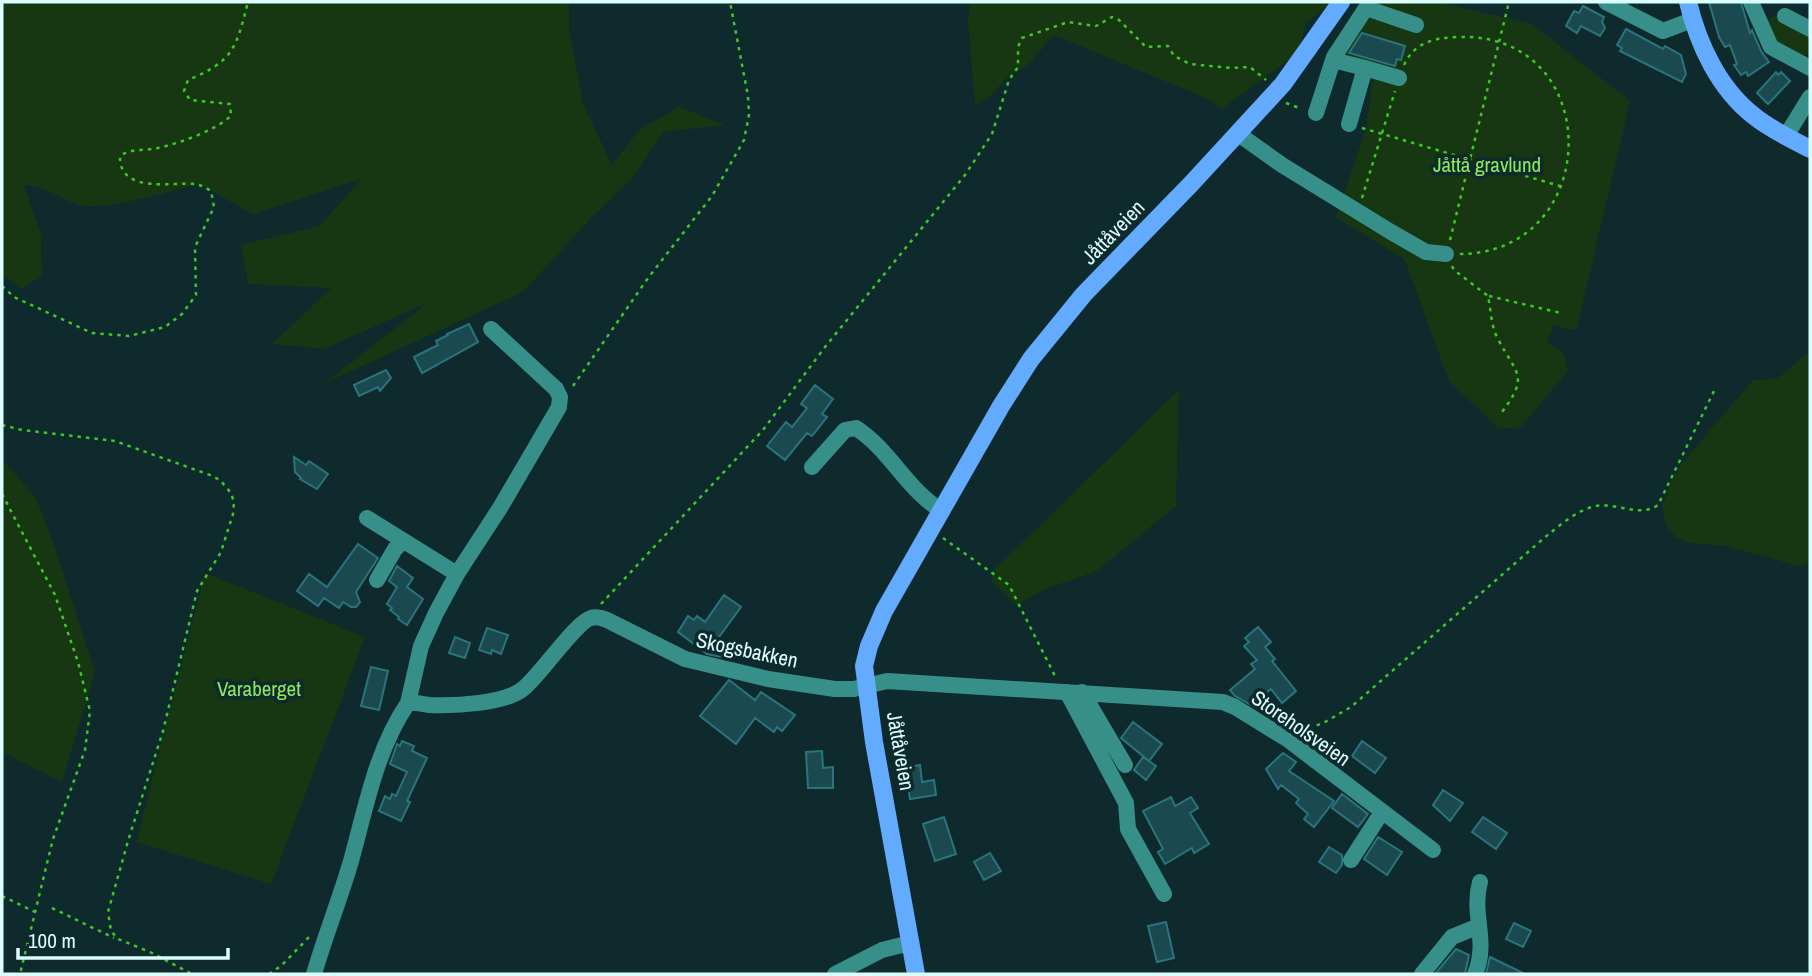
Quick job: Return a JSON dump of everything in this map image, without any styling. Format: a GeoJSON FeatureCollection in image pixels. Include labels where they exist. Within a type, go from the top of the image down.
{"type":"FeatureCollection","features":[{"type":"Feature","properties":{"kind":"main road","name":"Jåttåveien"},"geometry":{"type":"LineString","coordinates":[[916,974],[874,742],[864,666],[869,646],[884,611],[1001,406],[1031,359],[1084,294],[1237,133],[1280,97],[1341,2]]}},
{"type":"Feature","properties":{"kind":"main road"},"geometry":{"type":"LineString","coordinates":[[1688,2],[1692,20],[1714,68],[1731,94],[1753,116],[1810,149]]}},
{"type":"Feature","properties":{"kind":"street"},"geometry":{"type":"LineString","coordinates":[[1606,2],[1663,31],[1692,20]]}},
{"type":"Feature","properties":{"kind":"street"},"geometry":{"type":"LineString","coordinates":[[1751,2],[1771,47],[1810,68]]}},
{"type":"Feature","properties":{"kind":"street"},"geometry":{"type":"LineString","coordinates":[[1316,113],[1333,60],[1366,8],[1416,25]]}},
{"type":"Feature","properties":{"kind":"street"},"geometry":{"type":"LineString","coordinates":[[1784,16],[1810,29]]}},
{"type":"Feature","properties":{"kind":"street"},"geometry":{"type":"LineString","coordinates":[[1333,60],[1399,78]]}},
{"type":"Feature","properties":{"kind":"street"},"geometry":{"type":"LineString","coordinates":[[1349,124],[1365,68]]}},
{"type":"Feature","properties":{"kind":"street"},"geometry":{"type":"LineString","coordinates":[[1786,136],[1810,97]]}},
{"type":"Feature","properties":{"kind":"street"},"geometry":{"type":"LineString","coordinates":[[1237,133],[1282,165],[1426,252],[1446,254]]}},
{"type":"Feature","properties":{"kind":"street"},"geometry":{"type":"LineString","coordinates":[[314,974],[341,893],[381,754],[408,703],[421,646],[457,574],[559,407],[560,397],[556,389],[491,329]]}},
{"type":"Feature","properties":{"kind":"street"},"geometry":{"type":"LineString","coordinates":[[812,467],[845,430],[856,428],[872,440],[923,498],[942,511]]}},
{"type":"Feature","properties":{"kind":"street"},"geometry":{"type":"LineString","coordinates":[[367,518],[457,574]]}},
{"type":"Feature","properties":{"kind":"street"},"geometry":{"type":"LineString","coordinates":[[377,580],[403,541]]}},
{"type":"Feature","properties":{"kind":"street","name":"Skogsbakken"},"geometry":{"type":"LineString","coordinates":[[590,618],[599,617],[685,659],[702,664],[768,679],[835,689],[854,690],[867,686]]}},
{"type":"Feature","properties":{"kind":"street"},"geometry":{"type":"LineString","coordinates":[[408,703],[463,703],[501,698],[522,691],[547,666],[579,626],[590,618]]}},
{"type":"Feature","properties":{"kind":"street","name":"Storeholsveien"},"geometry":{"type":"LineString","coordinates":[[867,686],[887,681],[1223,702],[1287,739],[1433,850]]}},
{"type":"Feature","properties":{"kind":"street"},"geometry":{"type":"LineString","coordinates":[[1071,692],[1125,765]]}},
{"type":"Feature","properties":{"kind":"street"},"geometry":{"type":"LineString","coordinates":[[1071,692],[1126,803],[1128,829],[1164,894]]}},
{"type":"Feature","properties":{"kind":"street"},"geometry":{"type":"LineString","coordinates":[[1350,860],[1382,812]]}},
{"type":"Feature","properties":{"kind":"street"},"geometry":{"type":"LineString","coordinates":[[1475,974],[1481,961],[1482,935],[1476,901],[1480,882]]}},
{"type":"Feature","properties":{"kind":"street"},"geometry":{"type":"LineString","coordinates":[[1422,974],[1452,937],[1479,926]]}},
{"type":"Feature","properties":{"kind":"street"},"geometry":{"type":"LineString","coordinates":[[835,974],[882,950],[910,943]]}},
{"type":"Feature","properties":{"kind":"path"},"geometry":{"type":"LineString","coordinates":[[2,286],[14,297],[92,333],[129,336],[165,327],[182,314],[196,295],[195,247],[214,206],[211,191],[199,184],[161,185],[137,182],[126,176],[119,166],[120,156],[126,152],[158,148],[219,126],[231,116],[230,104],[190,100],[184,91],[188,80],[213,69],[237,44],[248,2]]}},
{"type":"Feature","properties":{"kind":"path"},"geometry":{"type":"LineString","coordinates":[[559,407],[648,278],[712,195],[744,140],[749,115],[748,96],[730,2]]}},
{"type":"Feature","properties":{"kind":"path"},"geometry":{"type":"LineString","coordinates":[[1509,2],[1446,254],[1454,270],[1488,296],[1561,313]]}},
{"type":"Feature","properties":{"kind":"path"},"geometry":{"type":"LineString","coordinates":[[590,618],[763,430],[825,346],[965,175],[992,134],[1009,80],[1018,67],[1018,47],[1022,38],[1068,22],[1096,26],[1112,17],[1119,20],[1146,47],[1168,46],[1174,57],[1197,66],[1250,67],[1258,72],[1280,97],[1316,113]]}},
{"type":"Feature","properties":{"kind":"path"},"geometry":{"type":"LineString","coordinates":[[1357,211],[1409,53],[1434,39],[1469,37],[1499,42],[1518,51],[1537,64],[1554,87],[1568,117],[1570,149],[1567,172],[1553,204],[1524,234],[1499,247],[1466,254],[1446,254]]}},
{"type":"Feature","properties":{"kind":"path"},"geometry":{"type":"LineString","coordinates":[[1349,124],[1560,186]]}},
{"type":"Feature","properties":{"kind":"path"},"geometry":{"type":"LineString","coordinates":[[1488,296],[1496,337],[1518,373],[1516,394],[1503,412]]}},
{"type":"Feature","properties":{"kind":"path"},"geometry":{"type":"LineString","coordinates":[[1287,739],[1351,707],[1544,538],[1573,516],[1592,507],[1649,510],[1658,505],[1663,500],[1716,387]]}},
{"type":"Feature","properties":{"kind":"path"},"geometry":{"type":"LineString","coordinates":[[2,425],[133,446],[210,475],[226,487],[234,502],[228,537],[197,591],[163,731],[109,906],[111,931],[118,939]]}},
{"type":"Feature","properties":{"kind":"path"},"geometry":{"type":"LineString","coordinates":[[2,494],[55,595],[78,662],[90,711],[85,750],[53,839],[20,974]]}},
{"type":"Feature","properties":{"kind":"path"},"geometry":{"type":"LineString","coordinates":[[931,530],[1009,585],[1047,658],[1071,692]]}},
{"type":"Feature","properties":{"kind":"path"},"geometry":{"type":"LineString","coordinates":[[2,895],[35,912]]}},
{"type":"Feature","properties":{"kind":"path"},"geometry":{"type":"LineString","coordinates":[[52,908],[192,974]]}},
{"type":"Feature","properties":{"kind":"path"},"geometry":{"type":"LineString","coordinates":[[269,974],[281,966],[323,925],[329,928]]}},
{"type":"Feature","properties":{"kind":"green space"},"geometry":{"type":"Polygon","coordinates":[[[2,2],[569,2],[569,28],[583,104],[612,165],[639,130],[679,107],[725,125],[663,132],[632,179],[593,216],[523,292],[323,384],[429,302],[324,349],[272,344],[331,288],[248,284],[241,245],[320,226],[361,179],[253,214],[199,184],[139,199],[92,206],[80,205],[41,188],[24,185],[41,235],[42,275],[22,289],[2,275],[2,2]]]}},
{"type":"Feature","properties":{"kind":"green space"},"geometry":{"type":"Polygon","coordinates":[[[970,2],[1333,2],[1306,23],[1297,54],[1222,109],[1208,99],[1054,35],[1028,65],[1006,78],[993,94],[975,106],[968,19],[970,2]]]}},
{"type":"Feature","properties":{"kind":"green space","name":"Jåttå gravlund"},"geometry":{"type":"Polygon","coordinates":[[[1361,2],[1438,2],[1532,24],[1630,101],[1577,328],[1569,330],[1554,325],[1547,341],[1564,354],[1568,371],[1521,427],[1499,429],[1449,381],[1405,260],[1336,217],[1366,129],[1375,66],[1327,52],[1361,2]]]}},
{"type":"Feature","properties":{"kind":"green space"},"geometry":{"type":"Polygon","coordinates":[[[1774,15],[1810,33],[1810,53],[1795,55],[1777,42],[1765,23],[1774,15]]]}},
{"type":"Feature","properties":{"kind":"green space"},"geometry":{"type":"Polygon","coordinates":[[[1810,351],[1810,563],[1799,566],[1726,546],[1688,543],[1676,537],[1665,524],[1662,506],[1682,463],[1753,380],[1777,379],[1810,351]]]}},
{"type":"Feature","properties":{"kind":"green space"},"geometry":{"type":"Polygon","coordinates":[[[1179,390],[1176,506],[1097,571],[1048,588],[1016,605],[992,581],[993,571],[1179,390]]]}},
{"type":"Feature","properties":{"kind":"green space"},"geometry":{"type":"Polygon","coordinates":[[[2,459],[36,498],[95,672],[62,782],[2,752],[2,459]]]}},
{"type":"Feature","properties":{"kind":"green space","name":"Varaberget"},"geometry":{"type":"Polygon","coordinates":[[[205,573],[365,637],[271,884],[136,842],[205,573]]]}},
{"type":"Feature","properties":{"kind":"building"},"geometry":{"type":"Polygon","coordinates":[[[1709,2],[1741,2],[1750,33],[1752,30],[1769,62],[1748,76],[1746,72],[1741,75],[1734,65],[1737,64],[1730,45],[1725,47],[1719,37],[1709,2]]]}},
{"type":"Feature","properties":{"kind":"building"},"geometry":{"type":"Polygon","coordinates":[[[1583,6],[1604,17],[1602,22],[1605,28],[1600,36],[1581,26],[1577,33],[1566,26],[1574,11],[1579,13],[1583,6]]]}},
{"type":"Feature","properties":{"kind":"building"},"geometry":{"type":"Polygon","coordinates":[[[1626,29],[1663,49],[1665,46],[1681,55],[1686,74],[1682,82],[1620,51],[1622,48],[1617,45],[1626,29]]]}},
{"type":"Feature","properties":{"kind":"building"},"geometry":{"type":"Polygon","coordinates":[[[1362,33],[1405,46],[1401,60],[1397,59],[1395,66],[1349,53],[1362,33]]]}},
{"type":"Feature","properties":{"kind":"building"},"geometry":{"type":"Polygon","coordinates":[[[1776,72],[1778,75],[1781,72],[1790,81],[1768,104],[1757,93],[1776,72]]]}},
{"type":"Feature","properties":{"kind":"building"},"geometry":{"type":"Polygon","coordinates":[[[469,324],[478,342],[422,373],[414,357],[438,345],[436,341],[447,334],[469,324]]]}},
{"type":"Feature","properties":{"kind":"building"},"geometry":{"type":"Polygon","coordinates":[[[386,370],[391,378],[380,391],[378,387],[359,396],[354,385],[386,370]]]}},
{"type":"Feature","properties":{"kind":"building"},"geometry":{"type":"Polygon","coordinates":[[[815,385],[833,399],[822,414],[827,417],[812,436],[807,433],[785,460],[767,446],[786,422],[792,427],[807,408],[801,404],[815,385]]]}},
{"type":"Feature","properties":{"kind":"building"},"geometry":{"type":"Polygon","coordinates":[[[294,457],[306,465],[309,461],[328,474],[317,489],[300,479],[295,472],[294,457]]]}},
{"type":"Feature","properties":{"kind":"building"},"geometry":{"type":"Polygon","coordinates":[[[358,544],[378,558],[356,592],[360,602],[356,607],[343,602],[339,608],[324,598],[318,606],[297,591],[309,574],[327,587],[358,544]]]}},
{"type":"Feature","properties":{"kind":"building"},"geometry":{"type":"Polygon","coordinates":[[[397,566],[413,578],[407,587],[423,599],[407,625],[398,619],[387,604],[397,587],[389,581],[397,566]]]}},
{"type":"Feature","properties":{"kind":"building"},"geometry":{"type":"Polygon","coordinates":[[[724,595],[741,607],[719,637],[730,644],[721,657],[707,654],[678,632],[688,616],[694,620],[697,616],[705,622],[724,595]]]}},
{"type":"Feature","properties":{"kind":"building"},"geometry":{"type":"Polygon","coordinates":[[[1258,627],[1271,642],[1265,647],[1275,659],[1272,661],[1296,691],[1282,703],[1271,689],[1251,705],[1230,690],[1255,669],[1251,664],[1257,660],[1244,646],[1249,642],[1245,638],[1258,627]]]}},
{"type":"Feature","properties":{"kind":"building"},"geometry":{"type":"Polygon","coordinates":[[[487,628],[508,635],[501,654],[492,650],[491,654],[479,650],[487,628]]]}},
{"type":"Feature","properties":{"kind":"building"},"geometry":{"type":"Polygon","coordinates":[[[455,637],[470,643],[465,658],[449,653],[455,637]]]}},
{"type":"Feature","properties":{"kind":"building"},"geometry":{"type":"Polygon","coordinates":[[[371,667],[388,671],[379,710],[361,706],[371,667]]]}},
{"type":"Feature","properties":{"kind":"building"},"geometry":{"type":"Polygon","coordinates":[[[729,680],[755,700],[761,692],[795,715],[782,731],[777,727],[774,732],[755,718],[736,744],[700,716],[729,680]]]}},
{"type":"Feature","properties":{"kind":"building"},"geometry":{"type":"Polygon","coordinates":[[[1133,722],[1162,744],[1149,761],[1121,738],[1133,722]]]}},
{"type":"Feature","properties":{"kind":"building"},"geometry":{"type":"Polygon","coordinates":[[[402,741],[414,746],[412,751],[427,758],[401,821],[379,811],[385,796],[390,799],[392,794],[396,796],[407,772],[390,764],[397,744],[400,746],[402,741]]]}},
{"type":"Feature","properties":{"kind":"building"},"geometry":{"type":"Polygon","coordinates":[[[1362,741],[1386,758],[1375,773],[1352,756],[1362,741]]]}},
{"type":"Feature","properties":{"kind":"building"},"geometry":{"type":"Polygon","coordinates":[[[822,751],[823,768],[833,767],[833,788],[808,788],[806,752],[822,751]]]}},
{"type":"Feature","properties":{"kind":"building"},"geometry":{"type":"Polygon","coordinates":[[[1283,753],[1296,762],[1289,771],[1334,801],[1314,827],[1304,819],[1308,814],[1296,803],[1299,799],[1281,785],[1278,789],[1266,769],[1283,753]]]}},
{"type":"Feature","properties":{"kind":"building"},"geometry":{"type":"Polygon","coordinates":[[[1143,757],[1156,766],[1146,780],[1134,770],[1143,757]]]}},
{"type":"Feature","properties":{"kind":"building"},"geometry":{"type":"Polygon","coordinates":[[[920,765],[922,782],[934,780],[936,795],[910,799],[905,768],[920,765]]]}},
{"type":"Feature","properties":{"kind":"building"},"geometry":{"type":"Polygon","coordinates":[[[1443,790],[1463,803],[1450,821],[1433,805],[1443,790]]]}},
{"type":"Feature","properties":{"kind":"building"},"geometry":{"type":"Polygon","coordinates":[[[1342,794],[1368,814],[1358,827],[1332,808],[1342,794]]]}},
{"type":"Feature","properties":{"kind":"building"},"geometry":{"type":"Polygon","coordinates":[[[1171,797],[1175,806],[1191,797],[1198,808],[1190,813],[1209,844],[1194,853],[1192,848],[1165,864],[1158,852],[1163,849],[1143,811],[1171,797]]]}},
{"type":"Feature","properties":{"kind":"building"},"geometry":{"type":"Polygon","coordinates":[[[944,817],[956,854],[935,861],[923,824],[944,817]]]}},
{"type":"Feature","properties":{"kind":"building"},"geometry":{"type":"Polygon","coordinates":[[[1483,817],[1507,833],[1496,849],[1472,832],[1483,817]]]}},
{"type":"Feature","properties":{"kind":"building"},"geometry":{"type":"Polygon","coordinates":[[[1378,837],[1402,852],[1387,875],[1364,859],[1378,837]]]}},
{"type":"Feature","properties":{"kind":"building"},"geometry":{"type":"Polygon","coordinates":[[[1329,847],[1342,855],[1342,865],[1336,873],[1319,862],[1329,847]]]}},
{"type":"Feature","properties":{"kind":"building"},"geometry":{"type":"Polygon","coordinates":[[[990,853],[1001,871],[984,880],[974,862],[990,853]]]}},
{"type":"Feature","properties":{"kind":"building"},"geometry":{"type":"Polygon","coordinates":[[[1166,922],[1174,958],[1157,962],[1148,926],[1166,922]]]}},
{"type":"Feature","properties":{"kind":"building"},"geometry":{"type":"Polygon","coordinates":[[[1514,923],[1531,931],[1523,947],[1506,939],[1514,923]]]}},
{"type":"Feature","properties":{"kind":"building"},"geometry":{"type":"Polygon","coordinates":[[[1456,949],[1469,955],[1465,974],[1435,974],[1456,949]]]}},
{"type":"Feature","properties":{"kind":"building"},"geometry":{"type":"Polygon","coordinates":[[[1490,957],[1525,974],[1486,974],[1490,957]]]}}]}
